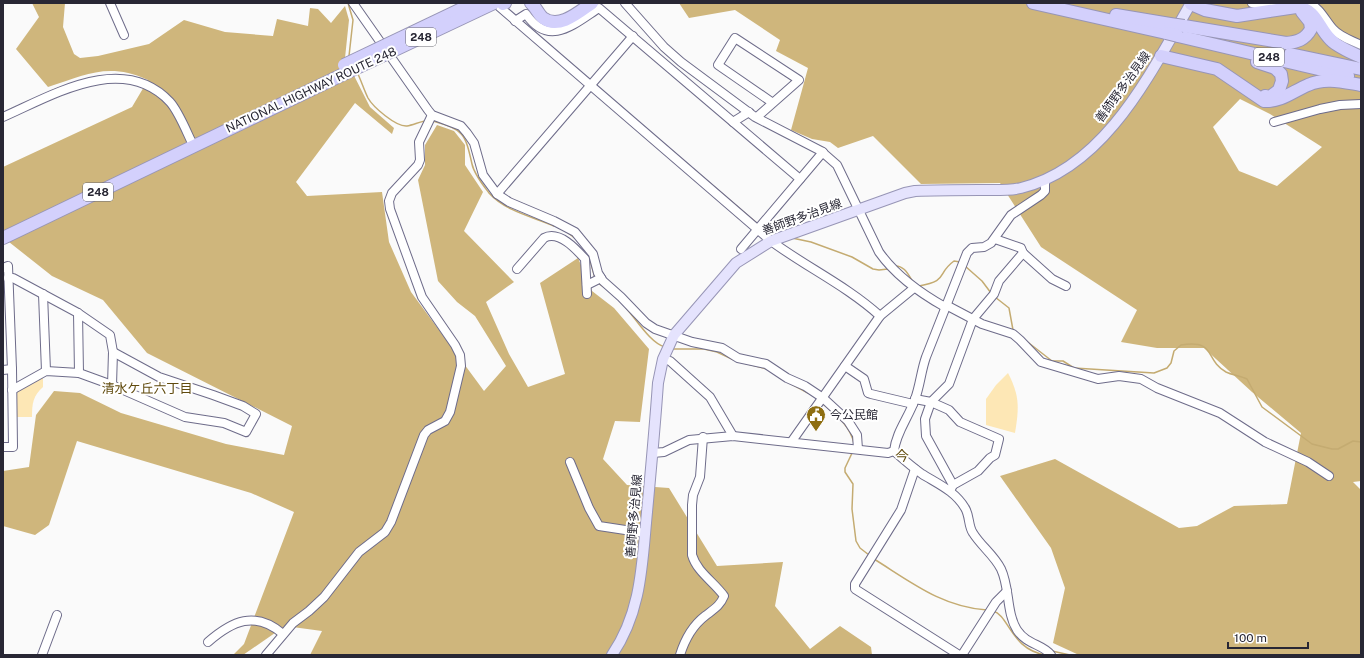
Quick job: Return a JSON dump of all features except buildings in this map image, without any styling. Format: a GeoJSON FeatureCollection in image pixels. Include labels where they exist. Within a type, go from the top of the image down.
{"type":"FeatureCollection","features":[{"type":"Feature","properties":{"kind":"highway"},"geometry":{"type":"LineString","coordinates":[[398,39],[461,3]]}},
{"type":"Feature","properties":{"kind":"highway","name":"NATIONAL HIGHWAY ROUTE 248"},"geometry":{"type":"LineString","coordinates":[[3,238],[194,146],[346,69],[398,39],[474,3]]}},
{"type":"Feature","properties":{"kind":"highway"},"geometry":{"type":"LineString","coordinates":[[531,3],[545,19],[550,21],[561,21],[592,3]]}},
{"type":"Feature","properties":{"kind":"highway"},"geometry":{"type":"LineString","coordinates":[[540,3],[545,19]]}},
{"type":"Feature","properties":{"kind":"highway","name":"248"},"geometry":{"type":"LineString","coordinates":[[1033,3],[1168,28]]}},
{"type":"Feature","properties":{"kind":"highway","name":"248"},"geometry":{"type":"LineString","coordinates":[[1066,3],[1116,14],[1361,79]]}},
{"type":"Feature","properties":{"kind":"highway"},"geometry":{"type":"LineString","coordinates":[[1190,3],[1205,10],[1237,16],[1303,8],[1308,11],[1331,40],[1361,57]]}},
{"type":"Feature","properties":{"kind":"highway","name":"NATIONAL HIGHWAY ROUTE 248"},"geometry":{"type":"LineString","coordinates":[[346,69],[497,4]]}},
{"type":"Feature","properties":{"kind":"highway"},"geometry":{"type":"LineString","coordinates":[[1181,32],[1278,42],[1295,42],[1303,39],[1311,28],[1306,16],[1291,9]]}},
{"type":"Feature","properties":{"kind":"highway"},"geometry":{"type":"LineString","coordinates":[[1181,32],[1197,46],[1275,68],[1281,74],[1282,82],[1279,90],[1270,97],[1255,96]]}},
{"type":"Feature","properties":{"kind":"highway","name":"248"},"geometry":{"type":"LineString","coordinates":[[1181,32],[1361,69]]}},
{"type":"Feature","properties":{"kind":"highway"},"geometry":{"type":"LineString","coordinates":[[1161,56],[1217,69],[1234,79],[1255,96],[1264,101],[1272,102],[1319,81],[1334,80],[1361,85]]}},
{"type":"Feature","properties":{"kind":"main road","name":"善師野多治見線"},"geometry":{"type":"LineString","coordinates":[[612,655],[632,616],[641,574],[658,384],[666,352],[674,335],[727,271],[745,256],[770,241],[915,191],[1002,190],[1020,188],[1044,181],[1071,166],[1108,130],[1143,85],[1190,3]]}},
{"type":"Feature","properties":{"kind":"street"},"geometry":{"type":"LineString","coordinates":[[110,3],[124,35]]}},
{"type":"Feature","properties":{"kind":"street"},"geometry":{"type":"LineString","coordinates":[[353,3],[430,119],[452,122],[467,133],[474,144],[483,175],[497,194],[509,202],[565,226],[585,242],[594,256],[594,283]]}},
{"type":"Feature","properties":{"kind":"street"},"geometry":{"type":"LineString","coordinates":[[625,3],[664,47],[681,62],[749,112],[823,152],[837,165],[879,252],[886,262],[914,288],[946,306],[996,330],[1013,334],[1041,362],[1098,379],[1119,376],[1134,377],[1220,413],[1265,442],[1308,462],[1329,476]]}},
{"type":"Feature","properties":{"kind":"street"},"geometry":{"type":"LineString","coordinates":[[1252,3],[1261,5],[1275,3]]}},
{"type":"Feature","properties":{"kind":"street"},"geometry":{"type":"LineString","coordinates":[[1309,3],[1318,10],[1333,30],[1340,36],[1361,45]]}},
{"type":"Feature","properties":{"kind":"street"},"geometry":{"type":"LineString","coordinates":[[497,4],[519,19],[760,225],[770,241],[862,300],[880,316]]}},
{"type":"Feature","properties":{"kind":"street"},"geometry":{"type":"LineString","coordinates":[[519,19],[526,14],[532,22],[542,30],[551,32],[563,30],[600,8],[800,180]]}},
{"type":"Feature","properties":{"kind":"street"},"geometry":{"type":"LineString","coordinates":[[497,194],[633,36]]}},
{"type":"Feature","properties":{"kind":"street"},"geometry":{"type":"LineString","coordinates":[[757,117],[773,103],[799,80],[735,38],[718,65],[773,103]]}},
{"type":"Feature","properties":{"kind":"street"},"geometry":{"type":"LineString","coordinates":[[3,117],[93,80],[120,78],[148,86],[170,103],[194,146]]}},
{"type":"Feature","properties":{"kind":"street"},"geometry":{"type":"LineString","coordinates":[[1274,122],[1320,109],[1340,105],[1361,104]]}},
{"type":"Feature","properties":{"kind":"street"},"geometry":{"type":"LineString","coordinates":[[733,122],[749,112]]}},
{"type":"Feature","properties":{"kind":"street"},"geometry":{"type":"LineString","coordinates":[[266,655],[283,634],[324,597],[359,552],[385,532],[391,522],[424,435],[428,430],[445,421],[450,412],[460,372],[460,354],[422,297],[399,237],[389,205],[392,193],[418,165],[420,160],[419,142],[430,119]]}},
{"type":"Feature","properties":{"kind":"street"},"geometry":{"type":"LineString","coordinates":[[741,249],[823,152]]}},
{"type":"Feature","properties":{"kind":"street"},"geometry":{"type":"LineString","coordinates":[[894,451],[895,443],[914,402],[920,374],[967,253],[972,248],[984,246],[995,239],[1011,215],[1045,191],[1044,181]]}},
{"type":"Feature","properties":{"kind":"street"},"geometry":{"type":"LineString","coordinates":[[517,269],[548,236],[561,238],[585,259],[594,283],[655,329],[722,348],[738,358],[766,364],[787,378],[805,386],[821,401],[848,421],[856,435],[858,449]]}},
{"type":"Feature","properties":{"kind":"street"},"geometry":{"type":"LineString","coordinates":[[995,239],[1020,248],[1023,253],[1042,271],[1066,286]]}},
{"type":"Feature","properties":{"kind":"street"},"geometry":{"type":"LineString","coordinates":[[1023,253],[999,281],[994,294],[973,319],[949,384],[931,402],[925,419],[926,436],[952,488],[967,511],[972,533],[996,559],[1004,576],[1011,614],[1018,632],[1028,642],[1049,653]]}},
{"type":"Feature","properties":{"kind":"street"},"geometry":{"type":"LineString","coordinates":[[585,259],[594,256]]}},
{"type":"Feature","properties":{"kind":"street"},"geometry":{"type":"LineString","coordinates":[[3,268],[8,266],[13,447],[3,447]]}},
{"type":"Feature","properties":{"kind":"street"},"geometry":{"type":"LineString","coordinates":[[8,278],[13,278],[78,312],[110,335],[113,352],[112,385]]}},
{"type":"Feature","properties":{"kind":"street"},"geometry":{"type":"LineString","coordinates":[[792,442],[880,316],[914,288]]}},
{"type":"Feature","properties":{"kind":"street"},"geometry":{"type":"LineString","coordinates":[[42,294],[46,371]]}},
{"type":"Feature","properties":{"kind":"street"},"geometry":{"type":"LineString","coordinates":[[78,312],[79,373]]}},
{"type":"Feature","properties":{"kind":"street"},"geometry":{"type":"LineString","coordinates":[[12,390],[46,371],[79,373],[112,385],[185,417],[224,423],[246,432],[256,414],[243,406],[159,377],[113,352]]}},
{"type":"Feature","properties":{"kind":"street"},"geometry":{"type":"LineString","coordinates":[[666,352],[670,361],[710,397],[733,436]]}},
{"type":"Feature","properties":{"kind":"street"},"geometry":{"type":"LineString","coordinates":[[845,366],[864,379],[868,393],[914,402],[931,402],[949,410],[960,422],[999,439],[995,455],[990,458],[978,471],[952,488]]}},
{"type":"Feature","properties":{"kind":"street"},"geometry":{"type":"LineString","coordinates":[[3,370],[12,369]]}},
{"type":"Feature","properties":{"kind":"street"},"geometry":{"type":"LineString","coordinates":[[653,453],[664,452],[681,443],[703,437],[733,436],[888,453],[894,451]]}},
{"type":"Feature","properties":{"kind":"street"},"geometry":{"type":"LineString","coordinates":[[680,655],[687,636],[695,625],[719,606],[724,596],[693,561],[692,555],[692,500],[700,477],[703,437]]}},
{"type":"Feature","properties":{"kind":"street"},"geometry":{"type":"LineString","coordinates":[[894,451],[915,469],[952,488]]}},
{"type":"Feature","properties":{"kind":"street"},"geometry":{"type":"LineString","coordinates":[[570,462],[588,508],[599,526],[645,533]]}},
{"type":"Feature","properties":{"kind":"street"},"geometry":{"type":"LineString","coordinates":[[915,469],[901,510],[855,584],[855,589],[960,655],[991,610],[1007,591]]}},
{"type":"Feature","properties":{"kind":"street"},"geometry":{"type":"LineString","coordinates":[[42,655],[57,615]]}},
{"type":"Feature","properties":{"kind":"street"},"geometry":{"type":"LineString","coordinates":[[208,642],[236,622],[246,620],[274,627],[283,634]]}},
{"type":"Feature","properties":{"kind":"shaded area"},"geometry":{"type":"Polygon","coordinates":[[[32,3],[65,3],[63,27],[74,54],[80,58],[98,56],[149,44],[184,20],[225,32],[273,36],[277,19],[308,26],[310,8],[318,9],[331,23],[345,6],[349,20],[345,58],[370,107],[394,128],[392,134],[355,103],[296,182],[307,196],[382,192],[389,242],[411,292],[484,391],[506,366],[475,316],[457,302],[438,281],[418,180],[425,165],[425,145],[437,125],[454,131],[465,145],[465,165],[483,192],[464,231],[514,282],[486,302],[509,354],[528,387],[565,374],[540,283],[578,258],[592,291],[614,308],[649,349],[640,422],[615,421],[603,459],[627,485],[669,488],[717,566],[783,562],[775,606],[810,649],[840,626],[871,647],[872,655],[310,655],[322,631],[285,626],[243,655],[233,655],[244,644],[294,512],[251,493],[77,441],[49,525],[35,535],[3,526],[3,471],[29,467],[36,415],[54,391],[80,393],[121,413],[226,444],[284,455],[292,426],[147,353],[103,300],[52,276],[9,242],[3,244],[3,167],[132,107],[148,80],[121,72],[109,71],[97,72],[48,87],[16,49],[39,17],[32,3]]]}},
{"type":"Feature","properties":{"kind":"shaded area"},"geometry":{"type":"Polygon","coordinates":[[[679,3],[1361,3],[1361,481],[1353,482],[1361,490],[1361,655],[1079,655],[1053,643],[1065,588],[1051,548],[1000,476],[1055,459],[1179,528],[1197,526],[1234,506],[1287,504],[1301,433],[1252,392],[1204,348],[1157,348],[1121,342],[1137,310],[1041,247],[1000,183],[921,184],[873,136],[838,148],[830,142],[812,139],[791,130],[808,68],[776,51],[780,40],[735,10],[689,18],[679,3]],[[1240,99],[1213,127],[1239,171],[1277,186],[1322,147],[1270,114],[1240,99]]]}},
{"type":"Feature","properties":{"kind":"shaded area"},"geometry":{"type":"Polygon","coordinates":[[[1008,373],[1015,389],[1018,402],[1015,433],[986,425],[986,399],[996,385],[1008,373]]]}},
{"type":"Feature","properties":{"kind":"shaded area"},"geometry":{"type":"Polygon","coordinates":[[[43,375],[43,387],[34,400],[32,417],[14,417],[14,391],[43,375]]]}},
{"type":"Feature","properties":{"kind":"waterway"},"geometry":{"type":"LineString","coordinates":[[348,3],[353,20],[349,56]]}},
{"type":"Feature","properties":{"kind":"waterway"},"geometry":{"type":"LineString","coordinates":[[357,72],[368,98],[385,116],[397,123],[407,126],[425,121]]}},
{"type":"Feature","properties":{"kind":"waterway"},"geometry":{"type":"LineString","coordinates":[[433,121],[451,127],[462,134],[467,145],[473,168],[489,193],[511,209],[554,226]]}},
{"type":"Feature","properties":{"kind":"waterway"},"geometry":{"type":"LineString","coordinates":[[663,143],[759,225]]}},
{"type":"Feature","properties":{"kind":"waterway"},"geometry":{"type":"LineString","coordinates":[[763,228],[774,234]]}},
{"type":"Feature","properties":{"kind":"waterway"},"geometry":{"type":"LineString","coordinates":[[568,233],[576,239]]}},
{"type":"Feature","properties":{"kind":"waterway"},"geometry":{"type":"LineString","coordinates":[[792,238],[811,242],[852,257],[873,269],[888,269]]}},
{"type":"Feature","properties":{"kind":"waterway"},"geometry":{"type":"LineString","coordinates":[[588,253],[595,278]]}},
{"type":"Feature","properties":{"kind":"waterway"},"geometry":{"type":"LineString","coordinates":[[919,286],[935,282],[954,261],[960,262]]}},
{"type":"Feature","properties":{"kind":"waterway"},"geometry":{"type":"LineString","coordinates":[[894,266],[903,269],[913,282]]}},
{"type":"Feature","properties":{"kind":"waterway"},"geometry":{"type":"LineString","coordinates":[[965,266],[982,281],[991,293]]}},
{"type":"Feature","properties":{"kind":"waterway"},"geometry":{"type":"LineString","coordinates":[[598,283],[605,288]]}},
{"type":"Feature","properties":{"kind":"waterway"},"geometry":{"type":"LineString","coordinates":[[995,297],[1009,308],[1013,330]]}},
{"type":"Feature","properties":{"kind":"waterway"},"geometry":{"type":"LineString","coordinates":[[626,308],[649,336],[654,341],[665,347]]}},
{"type":"Feature","properties":{"kind":"waterway"},"geometry":{"type":"LineString","coordinates":[[1025,340],[1052,361],[1063,361],[1074,368],[1154,373],[1167,368],[1171,363],[1174,351],[1181,345],[1200,345],[1209,352],[1219,367],[1228,373],[1247,379],[1262,407],[1312,444],[1338,449],[1353,441],[1361,442]]}},
{"type":"Feature","properties":{"kind":"waterway"},"geometry":{"type":"LineString","coordinates":[[673,349],[704,349],[717,352],[734,360]]}},
{"type":"Feature","properties":{"kind":"waterway"},"geometry":{"type":"LineString","coordinates":[[744,363],[767,369]]}},
{"type":"Feature","properties":{"kind":"waterway"},"geometry":{"type":"LineString","coordinates":[[780,378],[808,393]]}},
{"type":"Feature","properties":{"kind":"waterway"},"geometry":{"type":"LineString","coordinates":[[823,404],[846,426],[850,432],[854,444]]}},
{"type":"Feature","properties":{"kind":"waterway"},"geometry":{"type":"LineString","coordinates":[[853,451],[845,468],[845,472],[853,484],[852,509],[856,541],[860,548],[869,555]]}},
{"type":"Feature","properties":{"kind":"waterway"},"geometry":{"type":"LineString","coordinates":[[874,559],[941,599],[971,608],[987,610]]}},
{"type":"Feature","properties":{"kind":"waterway"},"geometry":{"type":"LineString","coordinates":[[993,611],[1003,619],[1012,633],[1025,647],[1034,652],[1046,655]]}},
{"type":"Feature","properties":{"kind":"waterway"},"geometry":{"type":"LineString","coordinates":[[1052,651],[1070,655]]}},
{"type":"Feature","properties":{"kind":"place","name":"今公民館"},"geometry":{"type":"Point","coordinates":[816,432]}},
{"type":"Feature","properties":{"kind":"district","name":"清水ケ丘六丁目"},"geometry":{"type":"Point","coordinates":[147,388]}},
{"type":"Feature","properties":{"kind":"district","name":"今"},"geometry":{"type":"Point","coordinates":[902,456]}}]}
